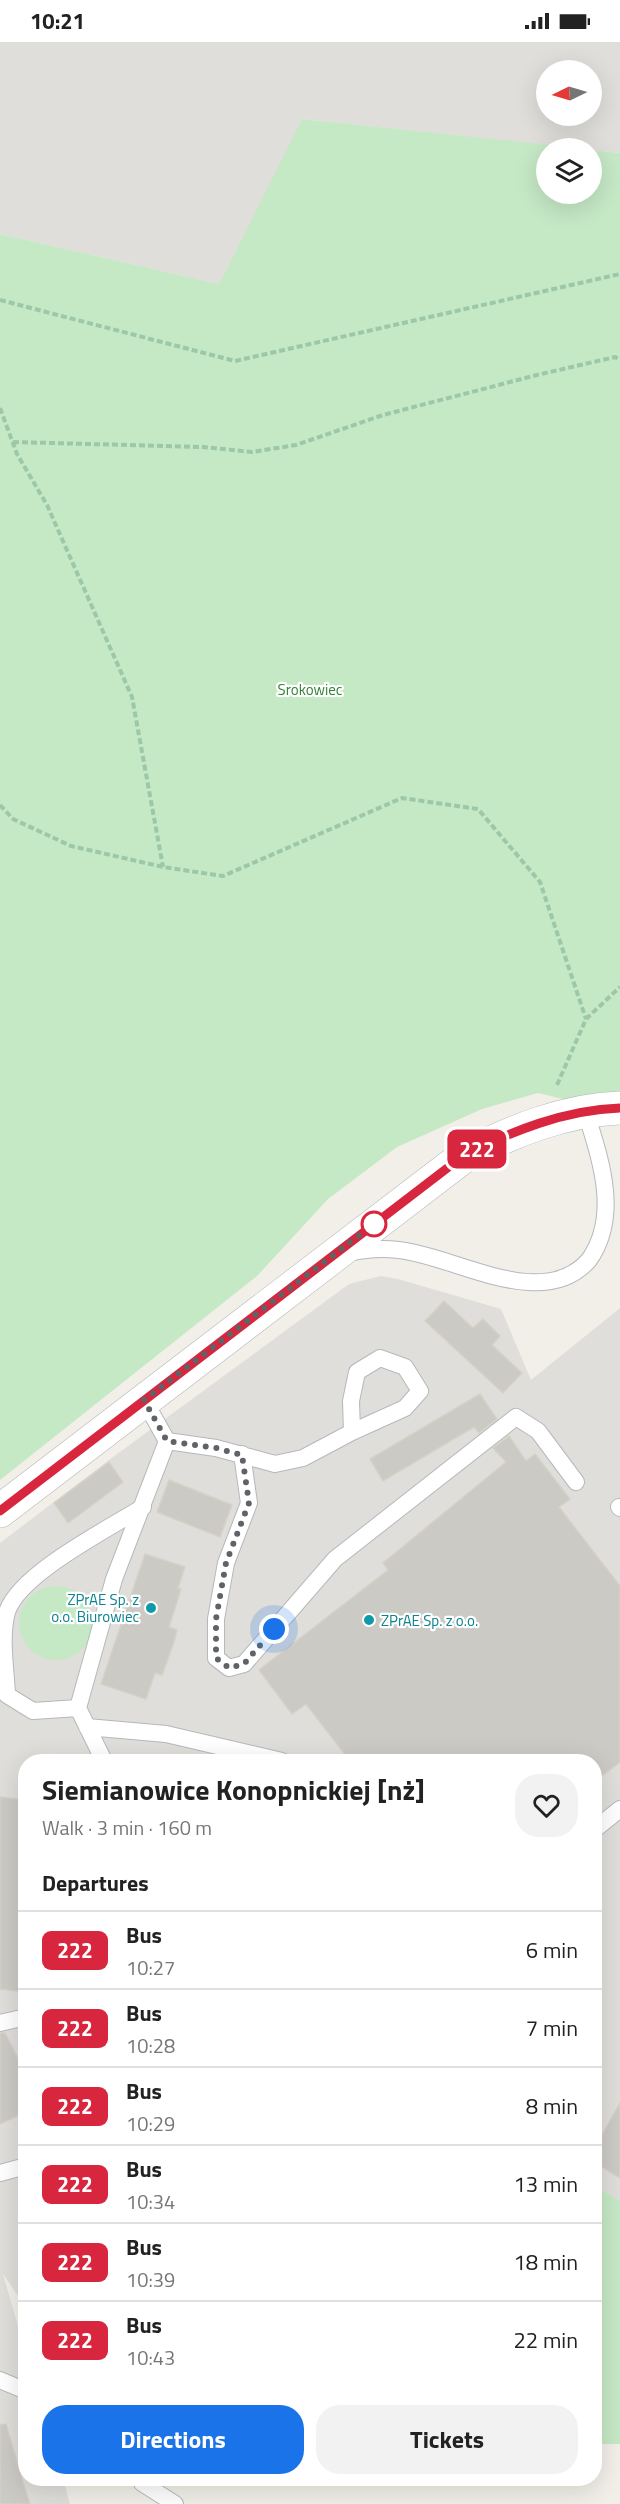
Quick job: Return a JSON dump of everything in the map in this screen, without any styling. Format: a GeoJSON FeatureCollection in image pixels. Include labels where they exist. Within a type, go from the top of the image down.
{"type":"FeatureCollection","features":[{"type":"Feature","properties":{"kind":"street"},"geometry":{"type":"LineString","coordinates":[[0,1511],[463,1156],[501,1137],[541,1122],[620,1108]]}},
{"type":"Feature","properties":{"kind":"lane"},"geometry":{"type":"LineString","coordinates":[[330,1257],[369,1248],[400,1250],[517,1281],[541,1283],[564,1279],[582,1268],[600,1246],[606,1227],[609,1201],[605,1173],[586,1113]]}},
{"type":"Feature","properties":{"kind":"lane"},"geometry":{"type":"LineString","coordinates":[[167,1441],[216,1448],[275,1464],[303,1458],[405,1408],[420,1391],[405,1367],[380,1358],[357,1372],[351,1401],[352,1432]]}},
{"type":"Feature","properties":{"kind":"lane"},"geometry":{"type":"LineString","coordinates":[[100,1754],[78,1708],[114,1579],[167,1441],[144,1400]]}},
{"type":"Feature","properties":{"kind":"lane"},"geometry":{"type":"LineString","coordinates":[[242,1455],[249,1503],[226,1563],[216,1619],[216,1658],[229,1668],[244,1664],[335,1559],[516,1417],[538,1431],[576,1482]]}},
{"type":"Feature","properties":{"kind":"lane"},"geometry":{"type":"LineString","coordinates":[[78,1708],[33,1711],[8,1695],[4,1642],[7,1613],[15,1594],[34,1576],[143,1507]]}},
{"type":"Feature","properties":{"kind":"lane"},"geometry":{"type":"LineString","coordinates":[[87,1727],[166,1734],[252,1754]]}},
{"type":"Feature","properties":{"kind":"lane"},"geometry":{"type":"LineString","coordinates":[[602,1824],[620,1809]]}},
{"type":"Feature","properties":{"kind":"lane"},"geometry":{"type":"LineString","coordinates":[[0,2023],[18,2019]]}},
{"type":"Feature","properties":{"kind":"lane"},"geometry":{"type":"LineString","coordinates":[[0,2173],[18,2168]]}},
{"type":"Feature","properties":{"kind":"lane"},"geometry":{"type":"LineString","coordinates":[[0,2380],[18,2388]]}},
{"type":"Feature","properties":{"kind":"lane"},"geometry":{"type":"LineString","coordinates":[[142,2486],[152,2504]]}},
{"type":"Feature","properties":{"kind":"lane"},"geometry":{"type":"LineString","coordinates":[[147,2486],[175,2504]]}},
{"type":"Feature","properties":{"kind":"path"},"geometry":{"type":"LineString","coordinates":[[0,300],[236,361],[620,274]]}},
{"type":"Feature","properties":{"kind":"path"},"geometry":{"type":"LineString","coordinates":[[13,442],[203,447],[252,452],[296,445],[383,415],[537,375],[615,357],[620,360]]}},
{"type":"Feature","properties":{"kind":"path"},"geometry":{"type":"LineString","coordinates":[[0,408],[17,454],[47,505],[132,697],[163,867]]}},
{"type":"Feature","properties":{"kind":"path"},"geometry":{"type":"LineString","coordinates":[[0,805],[13,819],[70,846],[163,867],[223,876],[402,798],[478,809],[540,882],[586,1019]]}},
{"type":"Feature","properties":{"kind":"path"},"geometry":{"type":"LineString","coordinates":[[541,1122],[586,1019],[620,987]]}},
{"type":"Feature","properties":{"kind":"shaded area"},"geometry":{"type":"Polygon","coordinates":[[[0,42],[620,42],[620,153],[602,151],[602,138],[536,138],[536,144],[303,119],[219,284],[0,234],[0,42]]]}},
{"type":"Feature","properties":{"kind":"shaded area"},"geometry":{"type":"Polygon","coordinates":[[[381,1276],[501,1309],[531,1380],[620,1308],[620,2201],[602,2190],[602,1754],[18,1754],[18,2296],[3,2274],[18,2326],[18,2486],[65,2486],[70,2504],[0,2504],[0,1543],[349,1284],[381,1276]]]}},
{"type":"Feature","properties":{"kind":"green space","name":"Srokowiec"},"geometry":{"type":"Polygon","coordinates":[[[302,119],[536,143],[536,204],[602,204],[602,151],[620,153],[620,1109],[605,1109],[538,1093],[482,1109],[397,1147],[328,1199],[257,1276],[0,1480],[0,234],[219,284],[302,119]]]}},
{"type":"Feature","properties":{"kind":"green space"},"geometry":{"type":"Polygon","coordinates":[[[56,1586],[70,1589],[82,1597],[90,1609],[93,1623],[90,1637],[82,1649],[70,1657],[56,1660],[42,1657],[30,1649],[22,1637],[19,1623],[22,1609],[30,1597],[42,1589],[56,1586]]]}},
{"type":"Feature","properties":{"kind":"green space"},"geometry":{"type":"Polygon","coordinates":[[[602,2190],[620,2201],[620,2444],[602,2444],[602,2190]]]}},
{"type":"Feature","properties":{"kind":"building"},"geometry":{"type":"Polygon","coordinates":[[[444,1301],[473,1328],[483,1319],[500,1336],[492,1345],[522,1373],[503,1393],[425,1321],[444,1301]]]}},
{"type":"Feature","properties":{"kind":"building"},"geometry":{"type":"Polygon","coordinates":[[[480,1394],[497,1419],[479,1433],[474,1427],[383,1481],[370,1459],[480,1394]]]}},
{"type":"Feature","properties":{"kind":"building"},"geometry":{"type":"Polygon","coordinates":[[[509,1436],[526,1461],[535,1454],[570,1499],[559,1507],[620,1586],[620,1762],[602,1776],[602,1754],[345,1754],[306,1704],[292,1714],[259,1670],[388,1570],[383,1563],[506,1462],[493,1448],[509,1436]]]}},
{"type":"Feature","properties":{"kind":"building"},"geometry":{"type":"Polygon","coordinates":[[[109,1462],[123,1482],[68,1523],[54,1503],[109,1462]]]}},
{"type":"Feature","properties":{"kind":"building"},"geometry":{"type":"Polygon","coordinates":[[[169,1480],[232,1505],[220,1537],[157,1512],[169,1480]]]}},
{"type":"Feature","properties":{"kind":"building","name":"ZPrAE Sp. z o.o. Biurowiec"},"geometry":{"type":"Polygon","coordinates":[[[145,1554],[185,1567],[178,1588],[181,1589],[169,1627],[177,1630],[174,1642],[162,1675],[155,1673],[146,1699],[101,1684],[145,1554]]]}},
{"type":"Feature","properties":{"kind":"building"},"geometry":{"type":"Polygon","coordinates":[[[0,1797],[18,1799],[18,1991],[0,1989],[0,1797]]]}},
{"type":"Feature","properties":{"kind":"building"},"geometry":{"type":"Polygon","coordinates":[[[0,2033],[5,2033],[18,2058],[18,2116],[0,2124],[0,2033]]]}},
{"type":"Feature","properties":{"kind":"building"},"geometry":{"type":"Polygon","coordinates":[[[620,2103],[620,2178],[602,2167],[602,2135],[620,2103]]]}},
{"type":"Feature","properties":{"kind":"building"},"geometry":{"type":"Polygon","coordinates":[[[6,2424],[18,2465],[18,2486],[24,2486],[30,2504],[0,2504],[0,2425],[6,2424]]]}},
{"type":"Feature","properties":{"kind":"bus line","name":"222"},"geometry":{"type":"LineString","coordinates":[[0,1511],[463,1156],[501,1137],[541,1122],[620,1108]]}},
{"type":"Feature","properties":{"kind":"place","name":"ZPrAE Sp. z o.o. Biurowiec"},"geometry":{"type":"Point","coordinates":[151,1608]}},
{"type":"Feature","properties":{"kind":"place","name":"ZPrAE Sp. z o.o."},"geometry":{"type":"Point","coordinates":[369,1620]}},
{"type":"Feature","properties":{"kind":"route"},"geometry":{"type":"LineString","coordinates":[[274,1629],[244,1664],[229,1668],[216,1658],[216,1619],[226,1563],[249,1503],[242,1455],[216,1448],[167,1441],[144,1400],[374,1224]]}}]}
